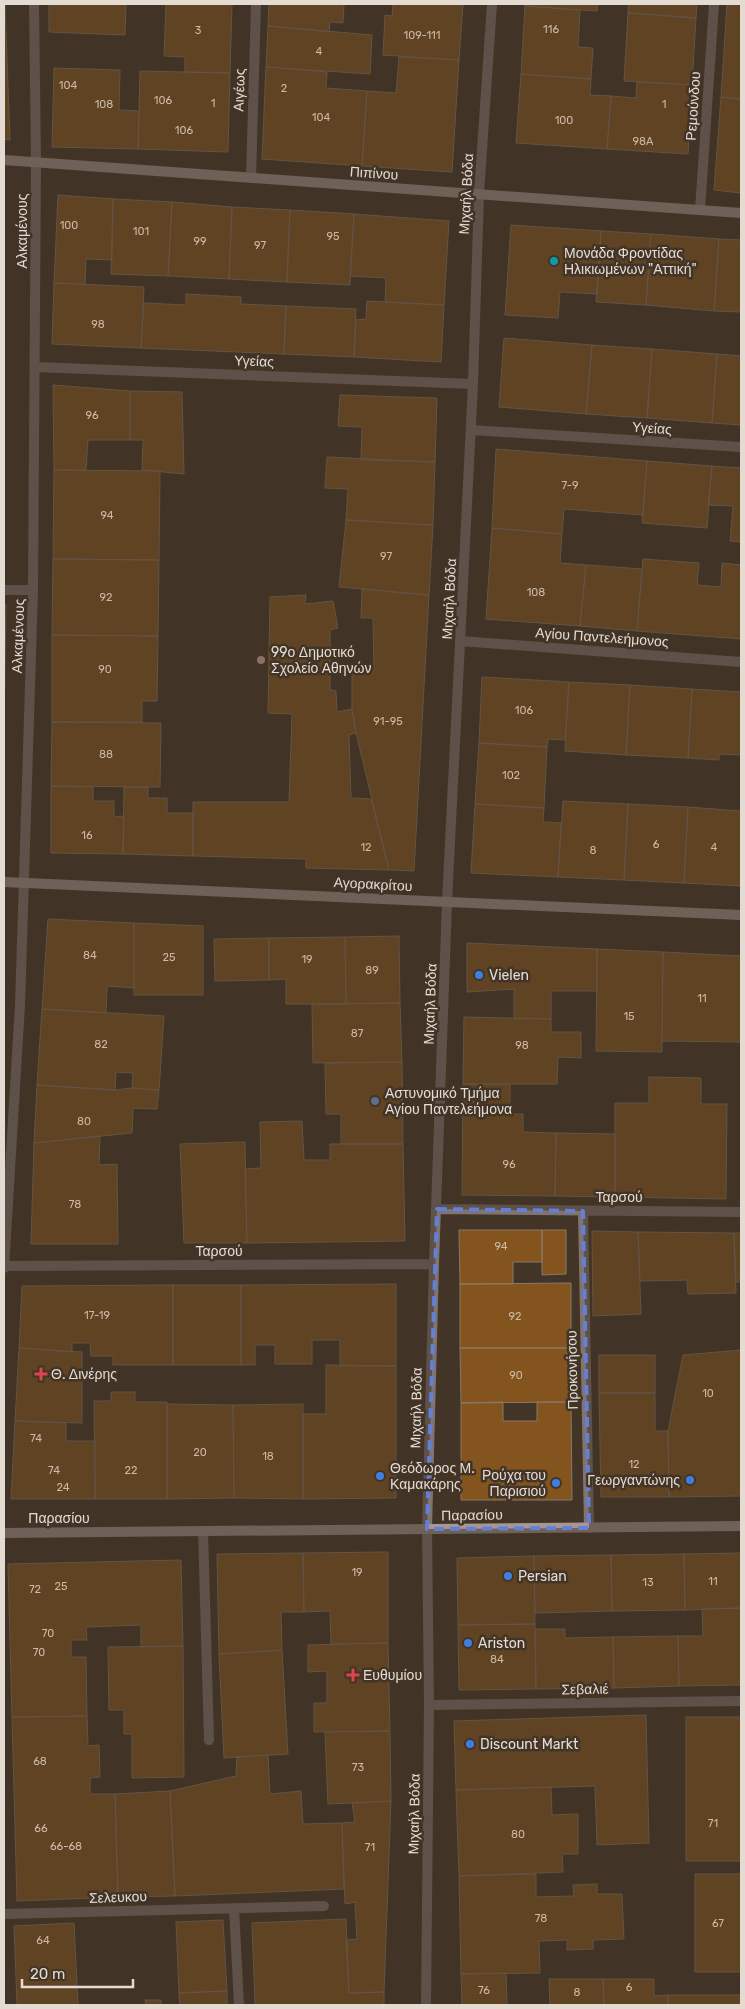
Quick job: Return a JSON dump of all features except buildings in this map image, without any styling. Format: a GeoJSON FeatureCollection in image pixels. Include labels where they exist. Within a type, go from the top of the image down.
{"type":"FeatureCollection","features":[{"type":"Feature","properties":{"kind":"street","name":"Αλκαμένους"},"geometry":{"type":"LineString","coordinates":[[4,1267],[20,1005],[33,590],[36,162],[34,4]]}},
{"type":"Feature","properties":{"kind":"street","name":"Αιγέως"},"geometry":{"type":"LineString","coordinates":[[251,177],[256,4]]}},
{"type":"Feature","properties":{"kind":"street","name":"Μιχαήλ Βόδα"},"geometry":{"type":"LineString","coordinates":[[426,2005],[429,1705],[427,1529],[434,1264],[447,902],[473,384],[479,194],[492,4]]}},
{"type":"Feature","properties":{"kind":"street","name":"Ρεμούνδου"},"geometry":{"type":"LineString","coordinates":[[700,210],[714,4]]}},
{"type":"Feature","properties":{"kind":"street","name":"Πιπίνου"},"geometry":{"type":"LineString","coordinates":[[4,160],[741,214]]}},
{"type":"Feature","properties":{"kind":"street","name":"Υγείας"},"geometry":{"type":"LineString","coordinates":[[35,367],[473,384]]}},
{"type":"Feature","properties":{"kind":"street","name":"Υγείας"},"geometry":{"type":"LineString","coordinates":[[470,430],[741,447]]}},
{"type":"Feature","properties":{"kind":"street"},"geometry":{"type":"LineString","coordinates":[[4,590],[33,590]]}},
{"type":"Feature","properties":{"kind":"street","name":"Αγίου Παντελεήμονος"},"geometry":{"type":"LineString","coordinates":[[460,641],[741,662]]}},
{"type":"Feature","properties":{"kind":"street","name":"Αγορακρίτου"},"geometry":{"type":"LineString","coordinates":[[4,882],[741,915]]}},
{"type":"Feature","properties":{"kind":"street","name":"Ταρσού"},"geometry":{"type":"LineString","coordinates":[[437,1210],[741,1212]]}},
{"type":"Feature","properties":{"kind":"street","name":"Προκονήσου"},"geometry":{"type":"LineString","coordinates":[[583,1211],[588,1528]]}},
{"type":"Feature","properties":{"kind":"street","name":"Ταρσού"},"geometry":{"type":"LineString","coordinates":[[4,1267],[434,1264]]}},
{"type":"Feature","properties":{"kind":"street","name":"Παρασίου"},"geometry":{"type":"LineString","coordinates":[[4,1533],[741,1526]]}},
{"type":"Feature","properties":{"kind":"street"},"geometry":{"type":"LineString","coordinates":[[204,1531],[209,1740]]}},
{"type":"Feature","properties":{"kind":"street","name":"Σεβαλιέ"},"geometry":{"type":"LineString","coordinates":[[429,1705],[741,1701]]}},
{"type":"Feature","properties":{"kind":"street","name":"Σελευκου"},"geometry":{"type":"LineString","coordinates":[[4,1914],[324,1906]]}},
{"type":"Feature","properties":{"kind":"street"},"geometry":{"type":"LineString","coordinates":[[234,1908],[239,2005]]}},
{"type":"Feature","properties":{"kind":"highlighted area"},"geometry":{"type":"Polygon","coordinates":[[[437,1209],[583,1211],[589,1528],[427,1529],[437,1209]]]}},
{"type":"Feature","properties":{"kind":"place","name":"Μονάδα Φροντίδας Ηλικιωμένων \"Αττική\""},"geometry":{"type":"Point","coordinates":[554,261]}},
{"type":"Feature","properties":{"kind":"place","name":"99ο Δημοτικό Σχολείο Αθηνών"},"geometry":{"type":"Point","coordinates":[261,660]}},
{"type":"Feature","properties":{"kind":"place","name":"Vielen"},"geometry":{"type":"Point","coordinates":[479,975]}},
{"type":"Feature","properties":{"kind":"place","name":"Αστυνομικό Τμήμα Αγίου Παντελεήμονα"},"geometry":{"type":"Point","coordinates":[375,1101]}},
{"type":"Feature","properties":{"kind":"place","name":"Θ. Δινέρης"},"geometry":{"type":"Point","coordinates":[41,1374]}},
{"type":"Feature","properties":{"kind":"place","name":"Θεόδωρος Μ. Καμακάρης"},"geometry":{"type":"Point","coordinates":[380,1476]}},
{"type":"Feature","properties":{"kind":"place","name":"Γεωργαντώνης"},"geometry":{"type":"Point","coordinates":[690,1480]}},
{"type":"Feature","properties":{"kind":"place","name":"Ρούχα του Παρισιού"},"geometry":{"type":"Point","coordinates":[556,1483]}},
{"type":"Feature","properties":{"kind":"place","name":"Persian"},"geometry":{"type":"Point","coordinates":[508,1576]}},
{"type":"Feature","properties":{"kind":"place","name":"Ariston"},"geometry":{"type":"Point","coordinates":[468,1643]}},
{"type":"Feature","properties":{"kind":"place","name":"Ευθυμίου"},"geometry":{"type":"Point","coordinates":[353,1675]}},
{"type":"Feature","properties":{"kind":"place","name":"Discount Markt"},"geometry":{"type":"Point","coordinates":[470,1744]}}]}
